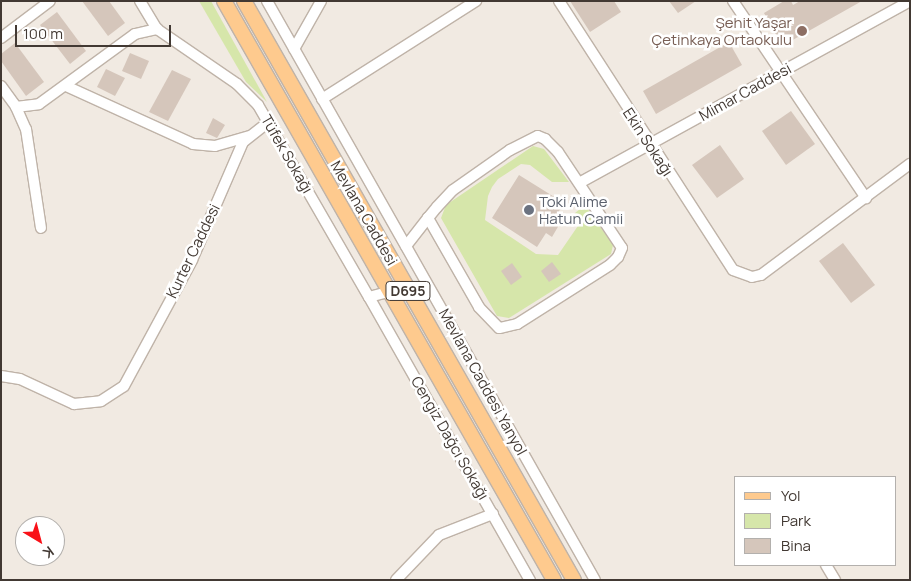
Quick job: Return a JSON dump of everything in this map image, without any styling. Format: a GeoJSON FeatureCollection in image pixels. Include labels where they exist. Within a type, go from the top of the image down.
{"type":"FeatureCollection","features":[{"type":"Feature","properties":{"kind":"main road","name":"Mevlana Caddesi"},"geometry":{"type":"LineString","coordinates":[[224,1],[388,292],[554,580]]}},
{"type":"Feature","properties":{"kind":"main road","name":"Mevlana Caddesi"},"geometry":{"type":"LineString","coordinates":[[244,1],[574,580]]}},
{"type":"Feature","properties":{"kind":"street"},"geometry":{"type":"LineString","coordinates":[[1,38],[50,1]]}},
{"type":"Feature","properties":{"kind":"street"},"geometry":{"type":"LineString","coordinates":[[16,108],[39,104],[135,34],[157,29],[140,1]]}},
{"type":"Feature","properties":{"kind":"street","name":"Mevlana Caddesi Yanyol"},"geometry":{"type":"LineString","coordinates":[[267,1],[595,580]]}},
{"type":"Feature","properties":{"kind":"street"},"geometry":{"type":"LineString","coordinates":[[322,98],[476,1]]}},
{"type":"Feature","properties":{"kind":"street","name":"Ekin Sokağı"},"geometry":{"type":"LineString","coordinates":[[559,1],[649,144],[733,270],[745,275],[761,275],[866,198]]}},
{"type":"Feature","properties":{"kind":"street"},"geometry":{"type":"LineString","coordinates":[[733,1],[783,71],[866,198],[910,164]]}},
{"type":"Feature","properties":{"kind":"street","name":"Mimar Caddesi"},"geometry":{"type":"LineString","coordinates":[[581,182],[910,2]]}},
{"type":"Feature","properties":{"kind":"street"},"geometry":{"type":"LineString","coordinates":[[294,49],[315,4]]}},
{"type":"Feature","properties":{"kind":"street","name":"Tüfek Sokağı"},"geometry":{"type":"LineString","coordinates":[[157,29],[238,84],[269,122],[369,297]]}},
{"type":"Feature","properties":{"kind":"street"},"geometry":{"type":"LineString","coordinates":[[1,86],[16,108],[26,129],[41,228]]}},
{"type":"Feature","properties":{"kind":"street"},"geometry":{"type":"LineString","coordinates":[[66,86],[193,144],[215,146],[250,136]]}},
{"type":"Feature","properties":{"kind":"street","name":"Kurter Caddesi"},"geometry":{"type":"LineString","coordinates":[[1,376],[20,379],[74,404],[101,401],[124,386],[192,260],[237,155],[250,136],[269,122]]}},
{"type":"Feature","properties":{"kind":"street"},"geometry":{"type":"LineString","coordinates":[[406,246],[428,218],[453,190],[510,150],[538,136],[551,143],[581,182],[622,248],[618,258],[610,265],[518,324],[500,328],[479,307],[428,218]]}},
{"type":"Feature","properties":{"kind":"street"},"geometry":{"type":"LineString","coordinates":[[369,297],[388,292]]}},
{"type":"Feature","properties":{"kind":"street","name":"Cengiz Dağcı Sokağı"},"geometry":{"type":"LineString","coordinates":[[369,297],[530,580]]}},
{"type":"Feature","properties":{"kind":"street"},"geometry":{"type":"LineString","coordinates":[[396,580],[439,534],[493,514]]}},
{"type":"Feature","properties":{"kind":"street"},"geometry":{"type":"LineString","coordinates":[[827,566],[835,580]]}},
{"type":"Feature","properties":{"kind":"green space"},"geometry":{"type":"Polygon","coordinates":[[[199,1],[211,1],[267,102],[246,82],[199,1]]]}},
{"type":"Feature","properties":{"kind":"green space"},"geometry":{"type":"Polygon","coordinates":[[[533,146],[544,149],[569,182],[552,182],[530,165],[521,164],[498,179],[492,187],[488,196],[485,220],[536,254],[558,255],[582,220],[575,213],[585,205],[613,245],[611,254],[509,318],[497,316],[441,218],[446,205],[533,146]]]}},
{"type":"Feature","properties":{"kind":"building"},"geometry":{"type":"Polygon","coordinates":[[[82,1],[109,1],[125,23],[108,36],[82,1]]]}},
{"type":"Feature","properties":{"kind":"building"},"geometry":{"type":"Polygon","coordinates":[[[570,1],[614,1],[621,12],[590,32],[570,1]]]}},
{"type":"Feature","properties":{"kind":"building"},"geometry":{"type":"Polygon","coordinates":[[[669,1],[696,1],[678,13],[669,1]]]}},
{"type":"Feature","properties":{"kind":"building"},"geometry":{"type":"Polygon","coordinates":[[[784,1],[791,1],[793,5],[800,1],[862,1],[782,46],[764,13],[784,1]]]}},
{"type":"Feature","properties":{"kind":"building"},"geometry":{"type":"Polygon","coordinates":[[[57,12],[86,51],[70,64],[40,25],[57,12]]]}},
{"type":"Feature","properties":{"kind":"building"},"geometry":{"type":"Polygon","coordinates":[[[729,42],[742,65],[656,114],[643,91],[729,42]]]}},
{"type":"Feature","properties":{"kind":"building"},"geometry":{"type":"Polygon","coordinates":[[[15,43],[44,82],[26,96],[1,61],[1,54],[15,43]]]}},
{"type":"Feature","properties":{"kind":"building"},"geometry":{"type":"Polygon","coordinates":[[[130,53],[149,61],[141,79],[122,71],[130,53]]]}},
{"type":"Feature","properties":{"kind":"building"},"geometry":{"type":"Polygon","coordinates":[[[106,69],[125,78],[115,96],[97,87],[106,69]]]}},
{"type":"Feature","properties":{"kind":"building"},"geometry":{"type":"Polygon","coordinates":[[[172,70],[191,79],[168,121],[149,112],[172,70]]]}},
{"type":"Feature","properties":{"kind":"building"},"geometry":{"type":"Polygon","coordinates":[[[791,111],[815,144],[786,165],[762,131],[791,111]]]}},
{"type":"Feature","properties":{"kind":"building"},"geometry":{"type":"Polygon","coordinates":[[[213,118],[225,125],[217,138],[206,133],[213,118]]]}},
{"type":"Feature","properties":{"kind":"building"},"geometry":{"type":"Polygon","coordinates":[[[720,145],[744,179],[717,198],[692,165],[720,145]]]}},
{"type":"Feature","properties":{"kind":"building","name":"Toki Alime Hatun Camii"},"geometry":{"type":"Polygon","coordinates":[[[519,175],[564,203],[556,216],[562,220],[552,237],[546,233],[537,247],[492,218],[519,175]]]}},
{"type":"Feature","properties":{"kind":"building"},"geometry":{"type":"Polygon","coordinates":[[[843,243],[875,285],[851,303],[819,261],[843,243]]]}},
{"type":"Feature","properties":{"kind":"building"},"geometry":{"type":"Polygon","coordinates":[[[552,262],[561,274],[549,282],[541,271],[552,262]]]}},
{"type":"Feature","properties":{"kind":"building"},"geometry":{"type":"Polygon","coordinates":[[[512,263],[522,277],[511,285],[501,271],[512,263]]]}},
{"type":"Feature","properties":{"kind":"place","name":"Şehit Yaşar Çetinkaya Ortaokulu"},"geometry":{"type":"Point","coordinates":[802,31]}},
{"type":"Feature","properties":{"kind":"place","name":"Toki Alime Hatun Camii"},"geometry":{"type":"Point","coordinates":[529,210]}}]}
